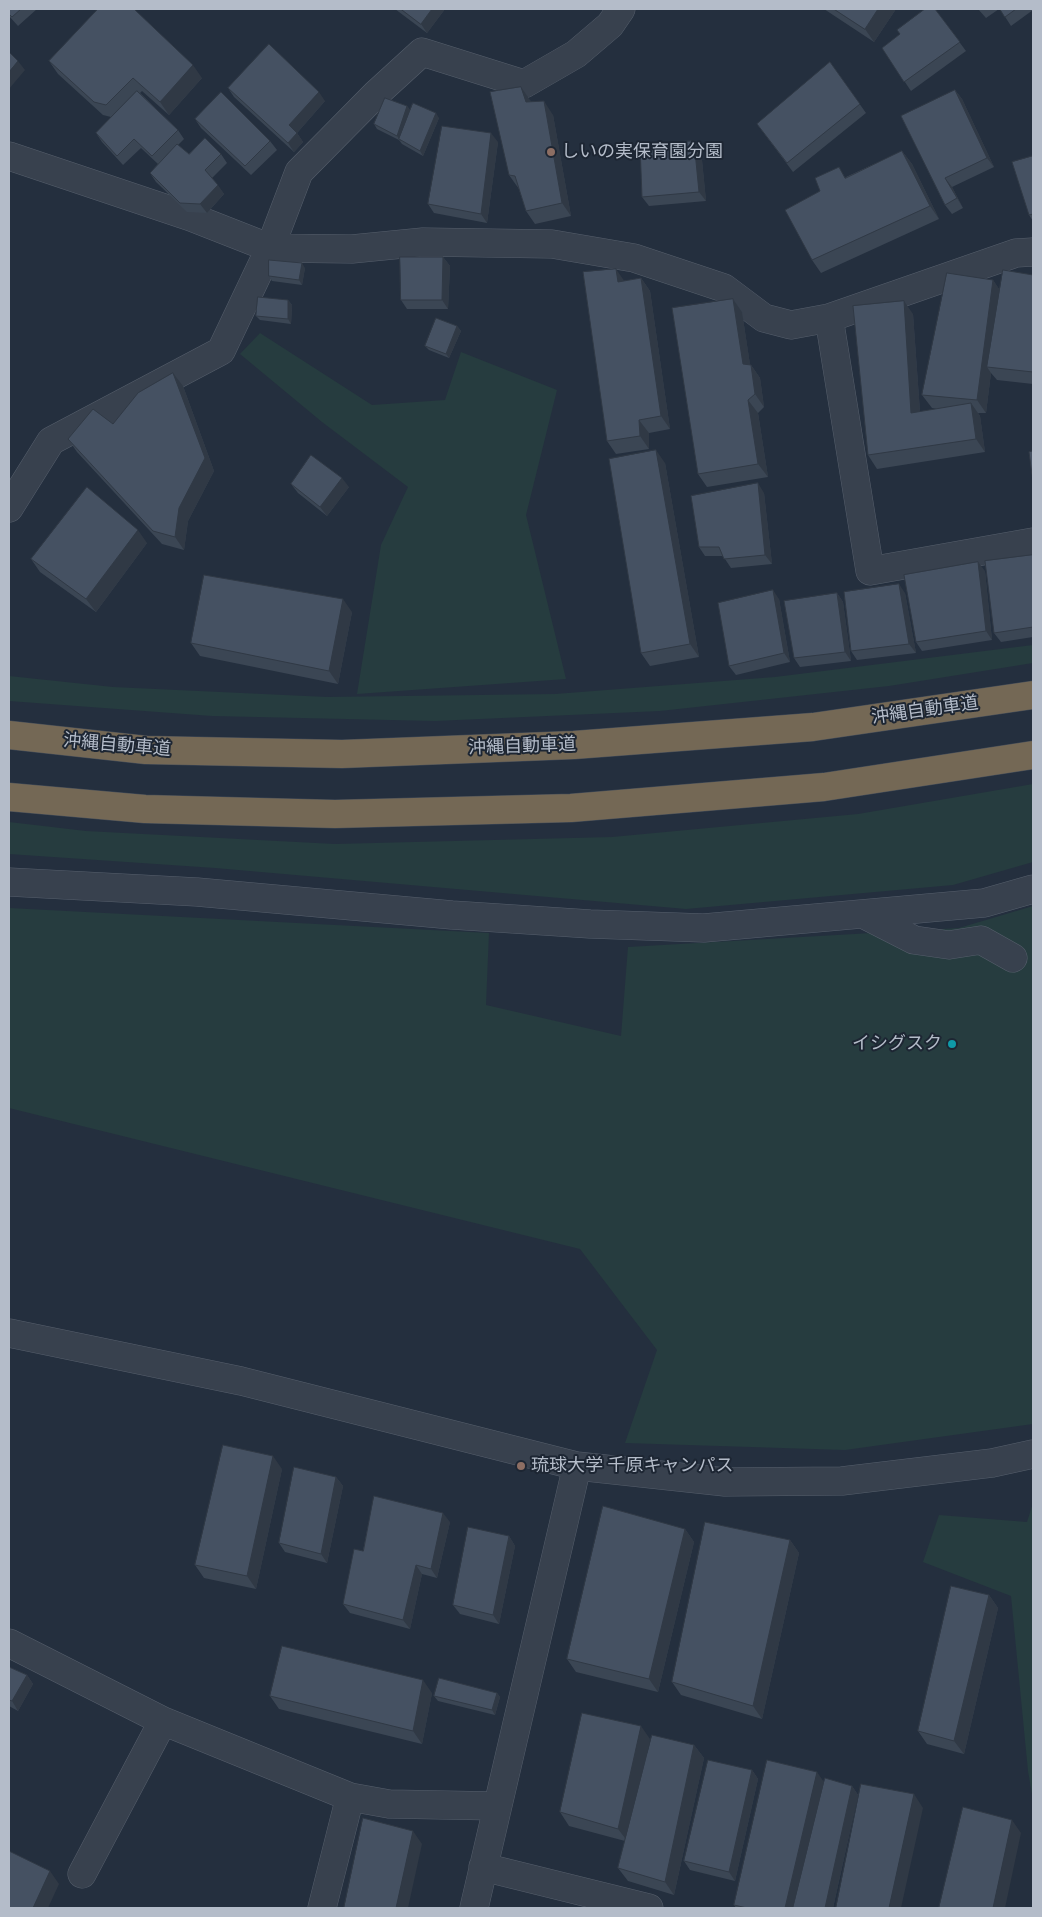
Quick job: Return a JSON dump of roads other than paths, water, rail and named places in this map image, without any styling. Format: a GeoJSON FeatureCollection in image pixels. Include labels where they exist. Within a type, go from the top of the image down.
{"type":"FeatureCollection","features":[{"type":"Feature","properties":{"kind":"highway","name":"沖縄自動車道"},"geometry":{"type":"LineString","coordinates":[[9,735],[146,750],[323,754],[574,745],[814,727],[1033,695]]}},
{"type":"Feature","properties":{"kind":"highway"},"geometry":{"type":"LineString","coordinates":[[9,797],[145,809],[335,814],[571,808],[824,787],[1033,755]]}},
{"type":"Feature","properties":{"kind":"street"},"geometry":{"type":"LineString","coordinates":[[9,508],[51,441],[221,351],[270,248],[299,172],[370,100],[422,52],[524,84],[576,54],[610,25],[621,9]]}},
{"type":"Feature","properties":{"kind":"street"},"geometry":{"type":"LineString","coordinates":[[9,156],[191,217],[270,248],[352,249],[423,242],[552,244],[634,258],[724,288],[764,318],[791,325],[829,318],[1016,254],[1033,252]]}},
{"type":"Feature","properties":{"kind":"street"},"geometry":{"type":"LineString","coordinates":[[829,318],[870,570],[1033,542]]}},
{"type":"Feature","properties":{"kind":"street"},"geometry":{"type":"LineString","coordinates":[[9,882],[197,892],[452,915],[590,924],[704,928],[984,903],[1033,889]]}},
{"type":"Feature","properties":{"kind":"street"},"geometry":{"type":"LineString","coordinates":[[863,914],[914,940],[949,945],[981,940],[1013,958]]}},
{"type":"Feature","properties":{"kind":"street"},"geometry":{"type":"LineString","coordinates":[[9,1333],[242,1382],[578,1466],[725,1482],[842,1481],[992,1463],[1033,1454]]}},
{"type":"Feature","properties":{"kind":"street"},"geometry":{"type":"LineString","coordinates":[[474,1908],[578,1466]]}},
{"type":"Feature","properties":{"kind":"street"},"geometry":{"type":"LineString","coordinates":[[9,1643],[163,1720],[350,1797],[389,1804],[497,1806]]}},
{"type":"Feature","properties":{"kind":"street"},"geometry":{"type":"LineString","coordinates":[[82,1874],[163,1720]]}},
{"type":"Feature","properties":{"kind":"street"},"geometry":{"type":"LineString","coordinates":[[322,1908],[350,1797]]}},
{"type":"Feature","properties":{"kind":"street"},"geometry":{"type":"LineString","coordinates":[[483,1866],[649,1908]]}},
{"type":"Feature","properties":{"kind":"place","name":"しいの実保育園分園"},"geometry":{"type":"Point","coordinates":[551,152]}},
{"type":"Feature","properties":{"kind":"place","name":"イシグスク"},"geometry":{"type":"Point","coordinates":[952,1044]}},
{"type":"Feature","properties":{"kind":"place","name":"琉球大学 千原キャンパス"},"geometry":{"type":"Point","coordinates":[521,1466]}}]}
